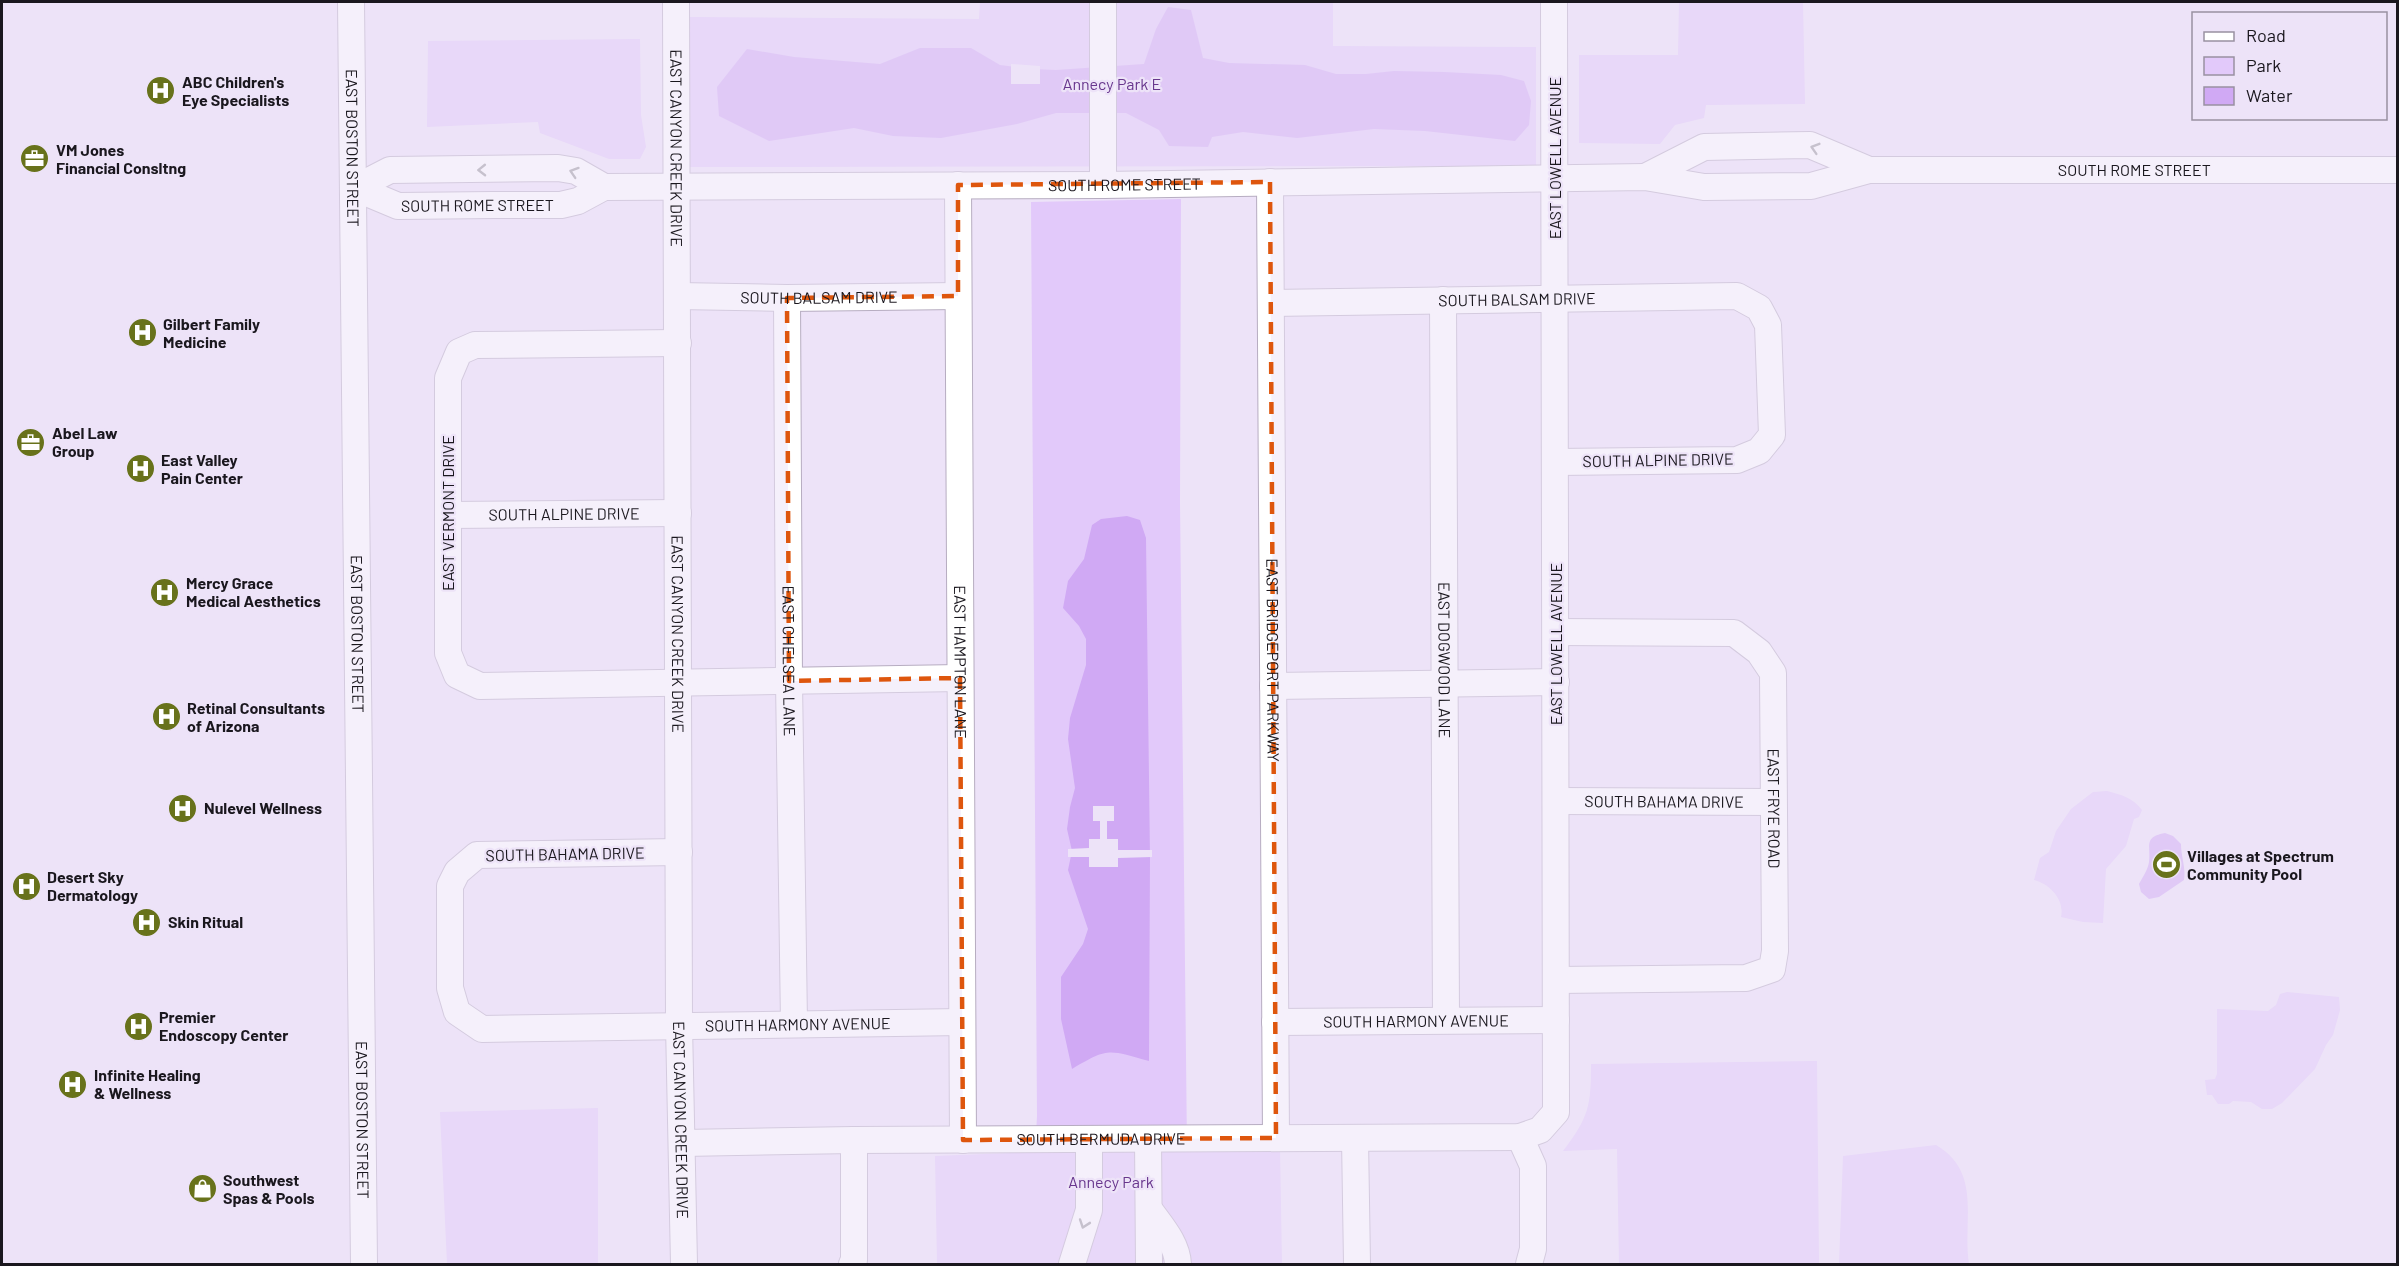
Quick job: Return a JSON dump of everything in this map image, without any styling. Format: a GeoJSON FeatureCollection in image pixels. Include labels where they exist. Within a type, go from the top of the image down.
{"type":"FeatureCollection","features":[{"type":"Feature","properties":{"kind":"street","name":"EAST BOSTON STREET"},"geometry":{"type":"LineString","coordinates":[[351,2],[355,188],[364,1264]]}},
{"type":"Feature","properties":{"kind":"street","name":"EAST CANYON CREEK DRIVE"},"geometry":{"type":"LineString","coordinates":[[676,2],[679,1025],[684,1264]]}},
{"type":"Feature","properties":{"kind":"street","name":"EAST LOWELL AVENUE"},"geometry":{"type":"LineString","coordinates":[[1520,1137],[1540,1130],[1556,1112],[1554,2]]}},
{"type":"Feature","properties":{"kind":"street"},"geometry":{"type":"LineString","coordinates":[[1103,11],[1104,185]]}},
{"type":"Feature","properties":{"kind":"street","name":"SOUTH ROME STREET"},"geometry":{"type":"LineString","coordinates":[[1645,177],[1704,147],[1810,145],[1869,170]]}},
{"type":"Feature","properties":{"kind":"street","name":"SOUTH ROME STREET"},"geometry":{"type":"LineString","coordinates":[[355,188],[390,170],[558,168],[576,171],[604,187]]}},
{"type":"Feature","properties":{"kind":"street","name":"SOUTH ROME STREET"},"geometry":{"type":"LineString","coordinates":[[355,188],[398,206],[494,206],[561,205],[578,201],[604,187],[1104,185],[1556,177],[1645,177],[1704,187],[1811,186],[1869,170],[2397,170]]}},
{"type":"Feature","properties":{"kind":"street","name":"EAST BRIDGEPORT PARKWAY"},"geometry":{"type":"LineString","coordinates":[[1270,182],[1276,1138]]}},
{"type":"Feature","properties":{"kind":"street","name":"EAST HAMPTON LANE"},"geometry":{"type":"LineString","coordinates":[[958,185],[963,1140]]}},
{"type":"Feature","properties":{"kind":"street","name":"SOUTH BALSAM DRIVE"},"geometry":{"type":"LineString","coordinates":[[678,296],[787,298],[958,296]]}},
{"type":"Feature","properties":{"kind":"street","name":"SOUTH BALSAM DRIVE"},"geometry":{"type":"LineString","coordinates":[[1271,303],[1737,296],[1759,308],[1768,325],[1772,435],[1759,451]]}},
{"type":"Feature","properties":{"kind":"street","name":"EAST CHELSEA LANE"},"geometry":{"type":"LineString","coordinates":[[787,298],[794,1023]]}},
{"type":"Feature","properties":{"kind":"street","name":"EAST DOGWOOD LANE"},"geometry":{"type":"LineString","coordinates":[[1443,300],[1446,1020]]}},
{"type":"Feature","properties":{"kind":"street","name":"EAST VERMONT DRIVE"},"geometry":{"type":"LineString","coordinates":[[678,343],[475,345],[459,352],[448,378],[448,653],[457,675],[480,686],[679,684]]}},
{"type":"Feature","properties":{"kind":"street","name":"SOUTH ALPINE DRIVE"},"geometry":{"type":"LineString","coordinates":[[1556,462],[1737,460],[1759,451]]}},
{"type":"Feature","properties":{"kind":"street","name":"SOUTH ALPINE DRIVE"},"geometry":{"type":"LineString","coordinates":[[448,515],[678,513]]}},
{"type":"Feature","properties":{"kind":"street","name":"EAST FRYE ROAD"},"geometry":{"type":"LineString","coordinates":[[1556,632],[1734,633],[1759,652],[1773,673],[1775,951],[1772,969],[1746,978],[1556,980]]}},
{"type":"Feature","properties":{"kind":"street"},"geometry":{"type":"LineString","coordinates":[[679,684],[960,678]]}},
{"type":"Feature","properties":{"kind":"street"},"geometry":{"type":"LineString","coordinates":[[1273,686],[1556,682]]}},
{"type":"Feature","properties":{"kind":"street","name":"SOUTH BAHAMA DRIVE"},"geometry":{"type":"LineString","coordinates":[[1556,801],[1773,802]]}},
{"type":"Feature","properties":{"kind":"street","name":"SOUTH BAHAMA DRIVE"},"geometry":{"type":"LineString","coordinates":[[457,1012],[450,988],[450,886],[457,872],[477,855],[679,852]]}},
{"type":"Feature","properties":{"kind":"street","name":"SOUTH HARMONY AVENUE"},"geometry":{"type":"LineString","coordinates":[[457,1012],[482,1029],[962,1022]]}},
{"type":"Feature","properties":{"kind":"street","name":"SOUTH HARMONY AVENUE"},"geometry":{"type":"LineString","coordinates":[[1275,1022],[1556,1020]]}},
{"type":"Feature","properties":{"kind":"street"},"geometry":{"type":"LineString","coordinates":[[1520,1137],[1533,1166],[1533,1249],[1529,1264]]}},
{"type":"Feature","properties":{"kind":"street","name":"SOUTH BERMUDA DRIVE"},"geometry":{"type":"LineString","coordinates":[[683,1143],[1520,1137]]}},
{"type":"Feature","properties":{"kind":"street"},"geometry":{"type":"LineString","coordinates":[[1355,1138],[1357,1264]]}},
{"type":"Feature","properties":{"kind":"street"},"geometry":{"type":"LineString","coordinates":[[1072,1264],[1089,1210],[1089,1139]]}},
{"type":"Feature","properties":{"kind":"street"},"geometry":{"type":"LineString","coordinates":[[1148,1139],[1149,1264]]}},
{"type":"Feature","properties":{"kind":"street"},"geometry":{"type":"LineString","coordinates":[[852,1264],[854,1260],[854,1140]]}},
{"type":"Feature","properties":{"kind":"street"},"geometry":{"type":"LineString","coordinates":[[1149,1209],[1170,1239],[1178,1264]]}},
{"type":"Feature","properties":{"kind":"highlighted area"},"geometry":{"type":"Polygon","coordinates":[[[1270,182],[1276,1138],[963,1140],[960,678],[789,681],[787,298],[958,296],[958,185],[1270,182]]]}},
{"type":"Feature","properties":{"kind":"green space","name":"Annecy Park E"},"geometry":{"type":"Polygon","coordinates":[[[980,2],[1333,2],[1333,46],[1536,47],[1536,166],[690,167],[689,17],[979,19],[980,2]]]}},
{"type":"Feature","properties":{"kind":"green space"},"geometry":{"type":"Polygon","coordinates":[[[1679,2],[1803,2],[1805,104],[1706,105],[1704,118],[1675,125],[1660,144],[1579,143],[1579,55],[1678,55],[1679,2]]]}},
{"type":"Feature","properties":{"kind":"green space"},"geometry":{"type":"Polygon","coordinates":[[[640,39],[641,115],[646,147],[640,159],[609,159],[540,133],[538,122],[427,127],[428,41],[640,39]]]}},
{"type":"Feature","properties":{"kind":"green space","name":"Annecy Park"},"geometry":{"type":"Polygon","coordinates":[[[1181,199],[1180,503],[1187,1148],[1280,1148],[1282,1264],[937,1264],[935,1156],[1035,1152],[1037,1116],[1031,202],[1181,199]]]}},
{"type":"Feature","properties":{"kind":"green space"},"geometry":{"type":"Polygon","coordinates":[[[2107,791],[2127,798],[2142,810],[2139,817],[2134,819],[2126,846],[2106,869],[2103,923],[2083,922],[2061,917],[2061,905],[2055,894],[2046,885],[2034,880],[2040,858],[2049,852],[2056,831],[2071,809],[2093,792],[2107,791]]]}},
{"type":"Feature","properties":{"kind":"green space"},"geometry":{"type":"Polygon","coordinates":[[[2287,992],[2339,997],[2340,1010],[2333,1035],[2315,1069],[2282,1103],[2272,1109],[2262,1109],[2251,1102],[2233,1101],[2229,1104],[2218,1104],[2212,1095],[2207,1095],[2205,1080],[2215,1079],[2217,1074],[2217,1009],[2268,1011],[2276,1005],[2280,994],[2287,992]]]}},
{"type":"Feature","properties":{"kind":"green space"},"geometry":{"type":"Polygon","coordinates":[[[1817,1061],[1819,1264],[1619,1264],[1617,1149],[1563,1151],[1578,1129],[1587,1110],[1591,1064],[1817,1061]]]}},
{"type":"Feature","properties":{"kind":"green space"},"geometry":{"type":"Polygon","coordinates":[[[598,1108],[598,1264],[447,1264],[440,1112],[598,1108]]]}},
{"type":"Feature","properties":{"kind":"green space"},"geometry":{"type":"Polygon","coordinates":[[[1936,1145],[1951,1156],[1960,1169],[1965,1183],[1968,1199],[1969,1264],[1839,1264],[1843,1156],[1936,1145]]]}},
{"type":"Feature","properties":{"kind":"water"},"geometry":{"type":"Polygon","coordinates":[[[1168,7],[1191,10],[1203,58],[1229,63],[1305,65],[1336,74],[1394,71],[1444,72],[1501,75],[1524,81],[1531,101],[1529,125],[1515,141],[1425,131],[1374,129],[1297,138],[1243,132],[1212,137],[1208,147],[1169,146],[1159,130],[1126,113],[1056,113],[1017,124],[941,138],[893,136],[854,128],[769,141],[719,116],[717,87],[747,49],[794,57],[880,64],[920,48],[971,48],[1000,65],[1031,69],[1056,70],[1144,64],[1156,29],[1168,7]]]}},
{"type":"Feature","properties":{"kind":"water"},"geometry":{"type":"Polygon","coordinates":[[[1127,516],[1140,520],[1146,538],[1150,858],[1149,1061],[1109,1053],[1094,1057],[1072,1069],[1061,1019],[1061,977],[1083,944],[1088,929],[1068,870],[1072,851],[1067,829],[1075,788],[1068,739],[1070,718],[1086,665],[1086,639],[1079,626],[1063,608],[1068,581],[1084,559],[1092,525],[1101,519],[1127,516]]]}},
{"type":"Feature","properties":{"kind":"water","name":"Villages at Spectrum Community Pool"},"geometry":{"type":"Polygon","coordinates":[[[2165,833],[2173,836],[2181,844],[2184,880],[2159,897],[2149,899],[2141,892],[2139,884],[2148,865],[2151,840],[2165,833]]]}},
{"type":"Feature","properties":{"kind":"pier"},"geometry":{"type":"Polygon","coordinates":[[[1011,64],[1040,66],[1040,84],[1011,84],[1011,64]]]}},
{"type":"Feature","properties":{"kind":"pier"},"geometry":{"type":"Polygon","coordinates":[[[1093,806],[1114,806],[1114,821],[1107,821],[1107,839],[1118,839],[1118,850],[1152,850],[1152,857],[1118,858],[1118,867],[1089,867],[1089,857],[1068,857],[1068,849],[1089,848],[1089,839],[1100,839],[1100,821],[1093,821],[1093,806]]]}},
{"type":"Feature","properties":{"kind":"place","name":"ABC Children's Eye Specialists"},"geometry":{"type":"Point","coordinates":[161,91]}},
{"type":"Feature","properties":{"kind":"place","name":"VM Jones Financial Consltng"},"geometry":{"type":"Point","coordinates":[35,159]}},
{"type":"Feature","properties":{"kind":"place","name":"Gilbert Family Medicine"},"geometry":{"type":"Point","coordinates":[142,333]}},
{"type":"Feature","properties":{"kind":"place","name":"Abel Law Group"},"geometry":{"type":"Point","coordinates":[31,442]}},
{"type":"Feature","properties":{"kind":"place","name":"East Valley Pain Center"},"geometry":{"type":"Point","coordinates":[140,469]}},
{"type":"Feature","properties":{"kind":"place","name":"Mercy Grace Medical Aesthetics"},"geometry":{"type":"Point","coordinates":[165,592]}},
{"type":"Feature","properties":{"kind":"place","name":"Retinal Consultants of Arizona"},"geometry":{"type":"Point","coordinates":[166,717]}},
{"type":"Feature","properties":{"kind":"place","name":"Nulevel Wellness"},"geometry":{"type":"Point","coordinates":[183,808]}},
{"type":"Feature","properties":{"kind":"place","name":"Villages at Spectrum Community Pool"},"geometry":{"type":"Point","coordinates":[2166,865]}},
{"type":"Feature","properties":{"kind":"place","name":"Desert Sky Dermatology"},"geometry":{"type":"Point","coordinates":[26,886]}},
{"type":"Feature","properties":{"kind":"place","name":"Skin Ritual"},"geometry":{"type":"Point","coordinates":[147,922]}},
{"type":"Feature","properties":{"kind":"place","name":"Premier Endoscopy Center"},"geometry":{"type":"Point","coordinates":[138,1026]}},
{"type":"Feature","properties":{"kind":"place","name":"Infinite Healing & Wellness"},"geometry":{"type":"Point","coordinates":[73,1084]}},
{"type":"Feature","properties":{"kind":"place","name":"Southwest Spas & Pools"},"geometry":{"type":"Point","coordinates":[202,1189]}}]}
